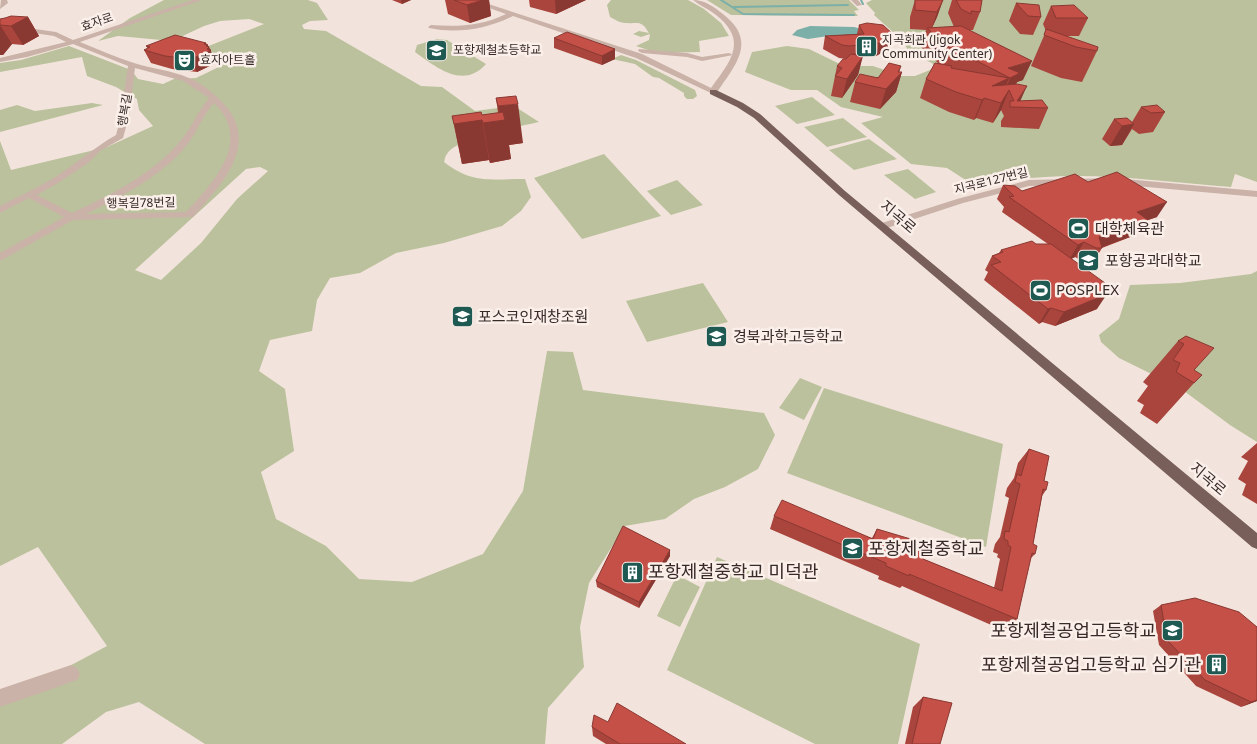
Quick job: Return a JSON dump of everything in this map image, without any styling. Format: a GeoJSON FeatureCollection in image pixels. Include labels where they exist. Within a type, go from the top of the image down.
{"type":"FeatureCollection","features":[{"type":"Feature","properties":{"kind":"main road","name":"지곡로"},"geometry":{"type":"LineString","coordinates":[[713,92],[740,105],[757,116],[801,157],[1257,542]]}},
{"type":"Feature","properties":{"kind":"street"},"geometry":{"type":"LineString","coordinates":[[0,7],[5,3],[4,0]]}},
{"type":"Feature","properties":{"kind":"street","name":"효자로"},"geometry":{"type":"LineString","coordinates":[[0,60],[27,56],[199,0]]}},
{"type":"Feature","properties":{"kind":"street","name":"지곡로"},"geometry":{"type":"LineString","coordinates":[[470,0],[639,56],[713,92]]}},
{"type":"Feature","properties":{"kind":"street"},"geometry":{"type":"LineString","coordinates":[[696,0],[727,21],[735,32],[739,43],[733,64],[713,92]]}},
{"type":"Feature","properties":{"kind":"street"},"geometry":{"type":"LineString","coordinates":[[431,27],[452,29],[477,27],[512,14]]}},
{"type":"Feature","properties":{"kind":"street"},"geometry":{"type":"LineString","coordinates":[[0,26],[56,34],[132,64],[147,57]]}},
{"type":"Feature","properties":{"kind":"street"},"geometry":{"type":"LineString","coordinates":[[642,51],[687,54],[702,58],[728,55]]}},
{"type":"Feature","properties":{"kind":"street","name":"행복길78번길"},"geometry":{"type":"LineString","coordinates":[[72,217],[189,215],[210,193],[230,162],[236,141],[234,125],[226,107],[194,81],[132,64]]}},
{"type":"Feature","properties":{"kind":"street","name":"행복길"},"geometry":{"type":"LineString","coordinates":[[0,210],[30,195],[85,161],[96,149],[120,136],[125,116],[132,64]]}},
{"type":"Feature","properties":{"kind":"street","name":"행복길78번길"},"geometry":{"type":"LineString","coordinates":[[0,258],[135,184],[160,165],[188,138],[202,110],[214,98]]}},
{"type":"Feature","properties":{"kind":"street","name":"지곡로127번길"},"geometry":{"type":"LineString","coordinates":[[884,226],[960,201],[1016,185],[1034,182],[1114,181],[1257,194]]}},
{"type":"Feature","properties":{"kind":"street"},"geometry":{"type":"LineString","coordinates":[[30,195],[72,217]]}},
{"type":"Feature","properties":{"kind":"street"},"geometry":{"type":"LineString","coordinates":[[0,698],[71,674]]}},
{"type":"Feature","properties":{"kind":"green space"},"geometry":{"type":"Polygon","coordinates":[[[164,0],[308,0],[317,3],[328,20],[310,21],[302,25],[304,29],[326,31],[421,86],[442,87],[475,111],[514,106],[539,122],[475,138],[453,148],[445,157],[444,162],[454,169],[473,177],[482,179],[525,179],[531,197],[521,211],[502,226],[444,243],[396,253],[360,273],[330,278],[317,300],[312,331],[270,340],[259,371],[285,389],[294,451],[261,472],[276,519],[326,546],[359,579],[412,582],[483,554],[523,491],[547,351],[573,352],[583,390],[764,413],[775,435],[758,469],[725,487],[694,499],[665,519],[625,526],[589,583],[580,627],[584,667],[548,708],[545,744],[205,744],[139,702],[106,712],[62,744],[0,744],[0,703],[107,646],[38,547],[0,566],[0,141],[11,170],[107,147],[153,126],[139,110],[137,99],[116,87],[87,76],[82,57],[0,72],[0,63],[21,60],[69,46],[131,70],[138,79],[163,84],[174,79],[196,78],[223,65],[219,55],[201,49],[264,24],[249,19],[220,21],[204,26],[172,41],[118,36],[98,41],[130,18],[164,0]],[[260,167],[246,169],[135,270],[161,280],[201,243],[237,199],[268,171],[260,167]]]}},
{"type":"Feature","properties":{"kind":"green space"},"geometry":{"type":"Polygon","coordinates":[[[611,0],[688,0],[704,9],[721,23],[729,36],[699,41],[700,52],[657,53],[636,46],[649,40],[650,34],[641,37],[633,34],[639,31],[649,33],[644,26],[639,23],[621,22],[610,17],[607,5],[611,0]]]}},
{"type":"Feature","properties":{"kind":"green space"},"geometry":{"type":"Polygon","coordinates":[[[707,0],[849,0],[859,10],[854,11],[858,16],[731,15],[707,0]]]}},
{"type":"Feature","properties":{"kind":"green space"},"geometry":{"type":"Polygon","coordinates":[[[872,0],[1257,0],[1257,182],[1235,174],[1231,187],[1137,179],[1071,176],[1039,177],[1008,181],[978,188],[947,168],[911,164],[861,123],[883,117],[841,107],[817,90],[791,90],[745,72],[752,52],[787,46],[809,49],[844,66],[873,66],[902,76],[915,76],[935,68],[932,63],[909,53],[904,42],[874,15],[875,13],[866,3],[872,0]]]}},
{"type":"Feature","properties":{"kind":"green space"},"geometry":{"type":"Polygon","coordinates":[[[437,39],[447,40],[486,64],[477,72],[459,76],[441,69],[415,52],[417,45],[437,39]]]}},
{"type":"Feature","properties":{"kind":"green space"},"geometry":{"type":"Polygon","coordinates":[[[621,55],[636,60],[695,90],[697,96],[693,99],[687,99],[684,93],[659,78],[653,77],[635,64],[612,59],[621,55]]]}},
{"type":"Feature","properties":{"kind":"green space"},"geometry":{"type":"Polygon","coordinates":[[[812,97],[835,115],[797,124],[775,106],[812,97]]]}},
{"type":"Feature","properties":{"kind":"green space"},"geometry":{"type":"Polygon","coordinates":[[[92,103],[103,105],[0,132],[0,110],[17,105],[35,111],[92,103]]]}},
{"type":"Feature","properties":{"kind":"green space"},"geometry":{"type":"Polygon","coordinates":[[[843,118],[867,137],[827,147],[804,127],[843,118]]]}},
{"type":"Feature","properties":{"kind":"green space"},"geometry":{"type":"Polygon","coordinates":[[[869,139],[897,159],[854,170],[829,150],[869,139]]]}},
{"type":"Feature","properties":{"kind":"green space"},"geometry":{"type":"Polygon","coordinates":[[[604,154],[661,216],[582,239],[534,178],[604,154]]]}},
{"type":"Feature","properties":{"kind":"green space"},"geometry":{"type":"Polygon","coordinates":[[[908,169],[936,192],[915,199],[884,175],[908,169]]]}},
{"type":"Feature","properties":{"kind":"green space"},"geometry":{"type":"Polygon","coordinates":[[[677,180],[703,205],[671,215],[647,191],[677,180]]]}},
{"type":"Feature","properties":{"kind":"green space"},"geometry":{"type":"Polygon","coordinates":[[[1257,271],[1257,442],[1230,425],[1180,388],[1119,358],[1101,342],[1099,335],[1119,319],[1130,285],[1180,283],[1251,274],[1257,271]]]}},
{"type":"Feature","properties":{"kind":"green space"},"geometry":{"type":"Polygon","coordinates":[[[703,283],[728,322],[647,342],[626,301],[703,283]]]}},
{"type":"Feature","properties":{"kind":"green space"},"geometry":{"type":"Polygon","coordinates":[[[800,378],[822,387],[804,420],[779,408],[800,378]]]}},
{"type":"Feature","properties":{"kind":"green space"},"geometry":{"type":"Polygon","coordinates":[[[824,388],[1003,444],[986,547],[787,473],[824,388]]]}},
{"type":"Feature","properties":{"kind":"green space"},"geometry":{"type":"Polygon","coordinates":[[[717,557],[920,644],[898,744],[815,744],[667,670],[717,557]]]}},
{"type":"Feature","properties":{"kind":"green space"},"geometry":{"type":"Polygon","coordinates":[[[677,575],[700,587],[680,627],[657,616],[677,575]]]}},
{"type":"Feature","properties":{"kind":"water"},"geometry":{"type":"Polygon","coordinates":[[[810,26],[854,27],[858,28],[859,35],[808,39],[792,35],[797,30],[810,26]]]}},
{"type":"Feature","properties":{"kind":"building"},"geometry":{"type":"Polygon","coordinates":[[[454,0],[483,0],[467,5],[454,0]]]}},
{"type":"Feature","properties":{"kind":"building"},"geometry":{"type":"Polygon","coordinates":[[[915,0],[943,0],[937,12],[915,10],[915,0]]]}},
{"type":"Feature","properties":{"kind":"building"},"geometry":{"type":"Polygon","coordinates":[[[956,0],[982,0],[980,12],[971,11],[971,14],[961,9],[956,0]]]}},
{"type":"Feature","properties":{"kind":"building"},"geometry":{"type":"Polygon","coordinates":[[[1016,3],[1039,5],[1041,17],[1028,16],[1016,3]]]}},
{"type":"Feature","properties":{"kind":"building"},"geometry":{"type":"Polygon","coordinates":[[[1074,5],[1088,18],[1056,18],[1051,6],[1074,5]]]}},
{"type":"Feature","properties":{"kind":"building"},"geometry":{"type":"Polygon","coordinates":[[[11,16],[28,17],[11,26],[0,25],[0,19],[11,16]]]}},
{"type":"Feature","properties":{"kind":"building"},"geometry":{"type":"Polygon","coordinates":[[[867,23],[883,25],[894,35],[879,43],[849,46],[842,45],[825,36],[864,34],[859,25],[867,23]]]}},
{"type":"Feature","properties":{"kind":"building"},"geometry":{"type":"Polygon","coordinates":[[[961,26],[1032,61],[1008,68],[1020,73],[1010,78],[944,44],[927,28],[961,26]]]}},
{"type":"Feature","properties":{"kind":"building"},"geometry":{"type":"Polygon","coordinates":[[[1046,29],[1098,47],[1097,51],[1076,47],[1044,35],[1046,29]]]}},
{"type":"Feature","properties":{"kind":"building"},"geometry":{"type":"Polygon","coordinates":[[[567,32],[615,49],[602,56],[554,38],[567,32]]]}},
{"type":"Feature","properties":{"kind":"building"},"geometry":{"type":"Polygon","coordinates":[[[175,35],[206,43],[204,44],[209,47],[207,49],[211,50],[191,59],[165,56],[144,50],[150,47],[146,46],[175,35]]]}},
{"type":"Feature","properties":{"kind":"building"},"geometry":{"type":"Polygon","coordinates":[[[851,54],[863,56],[847,79],[835,76],[842,68],[837,66],[851,54]]]}},
{"type":"Feature","properties":{"kind":"building"},"geometry":{"type":"Polygon","coordinates":[[[889,63],[901,66],[898,72],[902,72],[886,89],[855,82],[860,74],[878,78],[889,63]]]}},
{"type":"Feature","properties":{"kind":"building"},"geometry":{"type":"Polygon","coordinates":[[[935,63],[952,66],[951,68],[1009,78],[992,86],[1017,84],[1027,86],[1017,101],[1042,100],[1048,108],[1010,107],[1010,101],[1014,101],[1009,90],[1001,103],[984,98],[982,100],[956,92],[926,79],[935,63]]]}},
{"type":"Feature","properties":{"kind":"building"},"geometry":{"type":"Polygon","coordinates":[[[516,96],[518,104],[498,106],[496,98],[516,96]]]}},
{"type":"Feature","properties":{"kind":"building"},"geometry":{"type":"Polygon","coordinates":[[[1157,105],[1165,112],[1151,113],[1141,107],[1157,105]]]}},
{"type":"Feature","properties":{"kind":"building"},"geometry":{"type":"Polygon","coordinates":[[[481,112],[482,115],[503,112],[505,120],[483,123],[482,120],[454,124],[452,116],[481,112]]]}},
{"type":"Feature","properties":{"kind":"building"},"geometry":{"type":"Polygon","coordinates":[[[1127,118],[1134,124],[1122,126],[1114,119],[1127,118]]]}},
{"type":"Feature","properties":{"kind":"building","name":"대학체육관"},"geometry":{"type":"Polygon","coordinates":[[[1117,172],[1167,202],[1137,212],[1148,220],[1099,237],[1102,248],[1096,248],[1084,242],[1078,245],[1009,197],[1014,196],[1003,185],[1015,186],[1022,191],[1075,174],[1088,182],[1117,172]]]}},
{"type":"Feature","properties":{"kind":"building"},"geometry":{"type":"Polygon","coordinates":[[[1032,241],[1036,244],[1051,244],[1105,283],[1107,294],[1064,312],[1051,308],[1048,309],[991,265],[1001,262],[992,256],[1003,252],[1001,250],[1032,241]]]}},
{"type":"Feature","properties":{"kind":"building"},"geometry":{"type":"Polygon","coordinates":[[[1186,336],[1214,348],[1194,370],[1202,375],[1194,383],[1176,372],[1180,363],[1173,360],[1184,344],[1178,341],[1186,336]]]}},
{"type":"Feature","properties":{"kind":"building"},"geometry":{"type":"Polygon","coordinates":[[[1029,449],[1049,456],[1044,481],[1048,482],[1046,490],[1043,489],[1033,544],[1037,546],[1035,554],[1032,553],[1017,619],[909,574],[909,576],[886,566],[886,563],[774,516],[782,500],[873,539],[877,529],[914,540],[914,543],[926,547],[923,559],[1002,591],[1011,547],[1008,545],[1008,541],[1004,539],[1005,531],[1009,532],[1020,484],[1015,482],[1017,474],[1021,476],[1029,449]]]}},
{"type":"Feature","properties":{"kind":"building","name":"포항제철중학교 미덕관"},"geometry":{"type":"Polygon","coordinates":[[[623,526],[670,550],[639,602],[596,581],[623,526]]]}},
{"type":"Feature","properties":{"kind":"building","name":"포항제철공업고등학교 심기관"},"geometry":{"type":"Polygon","coordinates":[[[1195,598],[1239,612],[1257,627],[1257,700],[1251,702],[1205,680],[1167,640],[1161,605],[1195,598]]]}},
{"type":"Feature","properties":{"kind":"building"},"geometry":{"type":"Polygon","coordinates":[[[923,697],[952,703],[940,744],[912,744],[923,697]]]}},
{"type":"Feature","properties":{"kind":"building"},"geometry":{"type":"Polygon","coordinates":[[[617,703],[686,744],[620,744],[592,727],[594,715],[608,722],[617,703]]]}},
{"type":"Feature","properties":{"kind":"waterway"},"geometry":{"type":"LineString","coordinates":[[721,0],[743,14],[854,15]]}},
{"type":"Feature","properties":{"kind":"waterway"},"geometry":{"type":"LineString","coordinates":[[861,0],[863,4]]}},
{"type":"Feature","properties":{"kind":"waterway"},"geometry":{"type":"LineString","coordinates":[[734,7],[848,5]]}},
{"type":"Feature","properties":{"kind":"place","name":"지곡회관 (Jigok Community Center)"},"geometry":{"type":"Point","coordinates":[866,47]}},
{"type":"Feature","properties":{"kind":"place","name":"포항제철초등학교"},"geometry":{"type":"Point","coordinates":[437,50]}},
{"type":"Feature","properties":{"kind":"place","name":"효자아트홀"},"geometry":{"type":"Point","coordinates":[184,60]}},
{"type":"Feature","properties":{"kind":"place","name":"대학체육관"},"geometry":{"type":"Point","coordinates":[1079,229]}},
{"type":"Feature","properties":{"kind":"place","name":"포항공과대학교"},"geometry":{"type":"Point","coordinates":[1089,261]}},
{"type":"Feature","properties":{"kind":"place","name":"POSPLEX"},"geometry":{"type":"Point","coordinates":[1040,290]}},
{"type":"Feature","properties":{"kind":"place","name":"포스코인재창조원"},"geometry":{"type":"Point","coordinates":[462,317]}},
{"type":"Feature","properties":{"kind":"place","name":"경북과학고등학교"},"geometry":{"type":"Point","coordinates":[717,337]}},
{"type":"Feature","properties":{"kind":"place","name":"포항제철중학교"},"geometry":{"type":"Point","coordinates":[852,549]}},
{"type":"Feature","properties":{"kind":"place","name":"포항제철중학교 미덕관"},"geometry":{"type":"Point","coordinates":[632,572]}},
{"type":"Feature","properties":{"kind":"place","name":"포항제철공업고등학교"},"geometry":{"type":"Point","coordinates":[1172,631]}},
{"type":"Feature","properties":{"kind":"place","name":"포항제철공업고등학교 심기관"},"geometry":{"type":"Point","coordinates":[1217,665]}}]}
